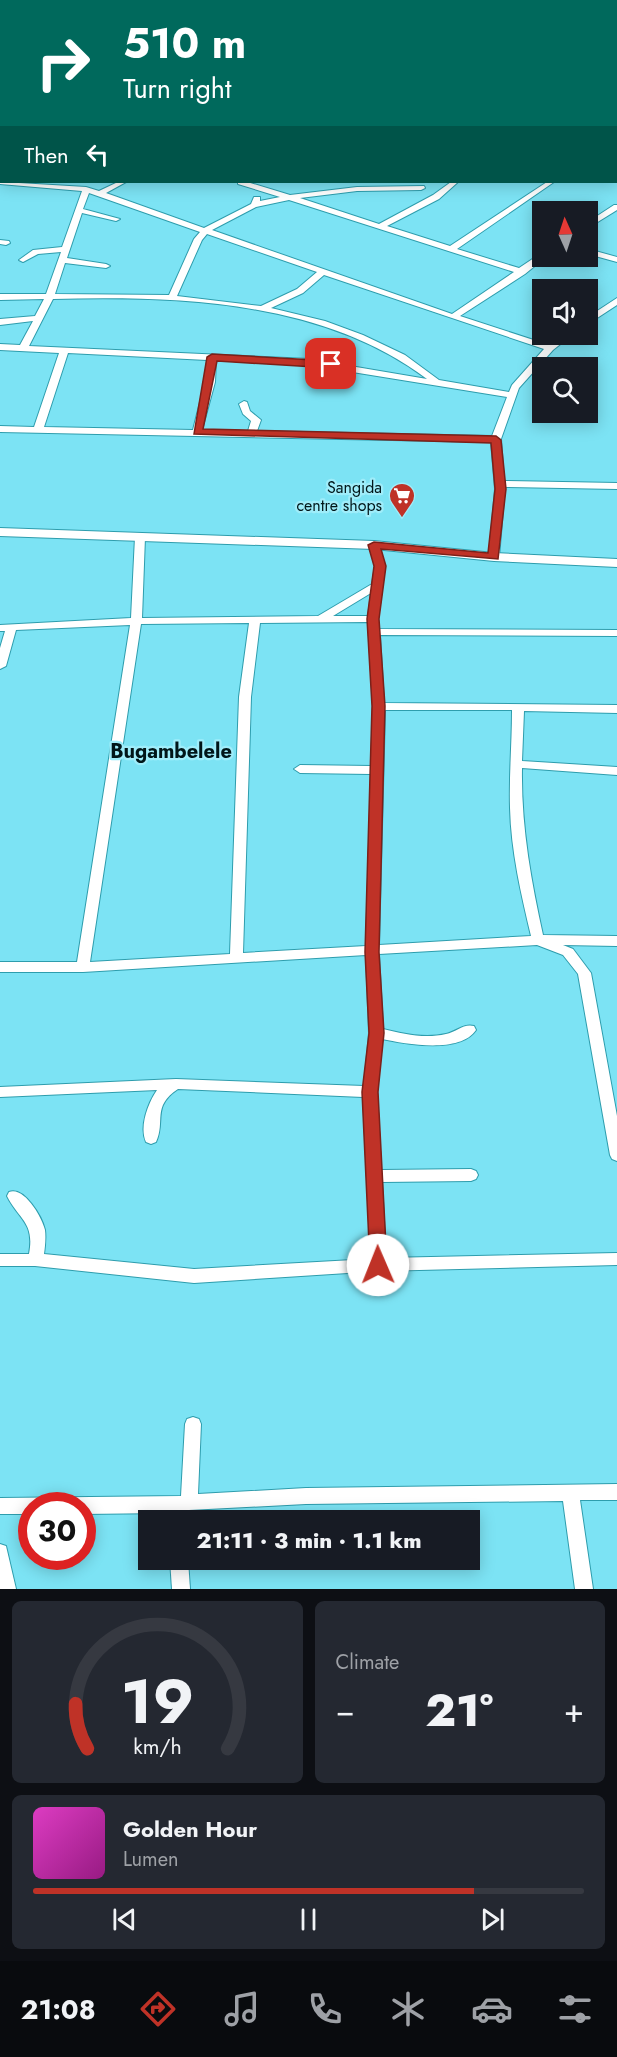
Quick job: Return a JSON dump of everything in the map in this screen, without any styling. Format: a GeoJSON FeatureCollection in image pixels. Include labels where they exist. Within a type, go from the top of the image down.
{"type":"FeatureCollection","features":[{"type":"Feature","properties":{"kind":"street"},"geometry":{"type":"LineString","coordinates":[[36,183],[86,189],[453,317],[550,348]]}},
{"type":"Feature","properties":{"kind":"street"},"geometry":{"type":"LineString","coordinates":[[98,194],[121,183]]}},
{"type":"Feature","properties":{"kind":"street"},"geometry":{"type":"LineString","coordinates":[[244,183],[522,272]]}},
{"type":"Feature","properties":{"kind":"street"},"geometry":{"type":"LineString","coordinates":[[379,227],[436,197],[454,183]]}},
{"type":"Feature","properties":{"kind":"street"},"geometry":{"type":"LineString","coordinates":[[450,250],[550,183]]}},
{"type":"Feature","properties":{"kind":"street"},"geometry":{"type":"LineString","coordinates":[[254,205],[259,188]]}},
{"type":"Feature","properties":{"kind":"street"},"geometry":{"type":"LineString","coordinates":[[312,188],[320,208]]}},
{"type":"Feature","properties":{"kind":"street"},"geometry":{"type":"LineString","coordinates":[[172,297],[193,245],[206,231],[254,205],[312,188],[421,188]]}},
{"type":"Feature","properties":{"kind":"street"},"geometry":{"type":"LineString","coordinates":[[23,348],[50,296],[86,189]]}},
{"type":"Feature","properties":{"kind":"street"},"geometry":{"type":"LineString","coordinates":[[598,219],[617,207]]}},
{"type":"Feature","properties":{"kind":"street"},"geometry":{"type":"LineString","coordinates":[[79,210],[116,219]]}},
{"type":"Feature","properties":{"kind":"street"},"geometry":{"type":"LineString","coordinates":[[23,260],[36,252],[66,249]]}},
{"type":"Feature","properties":{"kind":"street"},"geometry":{"type":"LineString","coordinates":[[598,254],[617,260]]}},
{"type":"Feature","properties":{"kind":"street"},"geometry":{"type":"LineString","coordinates":[[63,260],[106,266]]}},
{"type":"Feature","properties":{"kind":"street"},"geometry":{"type":"LineString","coordinates":[[453,317],[532,264]]}},
{"type":"Feature","properties":{"kind":"street"},"geometry":{"type":"LineString","coordinates":[[265,308],[300,291],[323,272]]}},
{"type":"Feature","properties":{"kind":"street"},"geometry":{"type":"LineString","coordinates":[[0,297],[172,297],[265,308],[321,322],[399,354],[438,382]]}},
{"type":"Feature","properties":{"kind":"street"},"geometry":{"type":"LineString","coordinates":[[598,314],[617,302]]}},
{"type":"Feature","properties":{"kind":"street"},"geometry":{"type":"LineString","coordinates":[[0,322],[40,318]]}},
{"type":"Feature","properties":{"kind":"street"},"geometry":{"type":"LineString","coordinates":[[494,557],[500,484],[496,440],[515,387],[554,345]]}},
{"type":"Feature","properties":{"kind":"street"},"geometry":{"type":"LineString","coordinates":[[0,347],[309,362],[512,395]]}},
{"type":"Feature","properties":{"kind":"street"},"geometry":{"type":"LineString","coordinates":[[38,430],[65,349]]}},
{"type":"Feature","properties":{"kind":"street"},"geometry":{"type":"LineString","coordinates":[[197,432],[210,382],[212,357]]}},
{"type":"Feature","properties":{"kind":"street"},"geometry":{"type":"LineString","coordinates":[[244,404],[246,412],[256,420],[252,434]]}},
{"type":"Feature","properties":{"kind":"street"},"geometry":{"type":"LineString","coordinates":[[0,429],[496,440]]}},
{"type":"Feature","properties":{"kind":"street"},"geometry":{"type":"LineString","coordinates":[[500,484],[617,486]]}},
{"type":"Feature","properties":{"kind":"street"},"geometry":{"type":"LineString","coordinates":[[0,532],[229,542],[374,545],[494,557],[617,563]]}},
{"type":"Feature","properties":{"kind":"street"},"geometry":{"type":"LineString","coordinates":[[83,967],[136,621],[140,537]]}},
{"type":"Feature","properties":{"kind":"street"},"geometry":{"type":"LineString","coordinates":[[374,545],[380,566],[373,619],[376,632],[379,706],[372,952],[376,1033],[370,1092],[378,1265]]}},
{"type":"Feature","properties":{"kind":"street"},"geometry":{"type":"LineString","coordinates":[[320,619],[376,586]]}},
{"type":"Feature","properties":{"kind":"street"},"geometry":{"type":"LineString","coordinates":[[0,666],[6,627],[136,621],[373,619]]}},
{"type":"Feature","properties":{"kind":"street"},"geometry":{"type":"LineString","coordinates":[[236,959],[245,698],[255,620]]}},
{"type":"Feature","properties":{"kind":"street"},"geometry":{"type":"LineString","coordinates":[[376,632],[617,633]]}},
{"type":"Feature","properties":{"kind":"street"},"geometry":{"type":"LineString","coordinates":[[379,706],[617,709]]}},
{"type":"Feature","properties":{"kind":"street"},"geometry":{"type":"LineString","coordinates":[[518,707],[516,791],[522,862],[538,940]]}},
{"type":"Feature","properties":{"kind":"street"},"geometry":{"type":"LineString","coordinates":[[518,765],[617,771]]}},
{"type":"Feature","properties":{"kind":"street"},"geometry":{"type":"LineString","coordinates":[[300,769],[378,770]]}},
{"type":"Feature","properties":{"kind":"street"},"geometry":{"type":"LineString","coordinates":[[0,967],[83,967],[372,952],[538,940],[617,941]]}},
{"type":"Feature","properties":{"kind":"street"},"geometry":{"type":"LineString","coordinates":[[538,940],[568,952],[579,963],[584,973],[597,1032],[617,1155]]}},
{"type":"Feature","properties":{"kind":"street"},"geometry":{"type":"LineString","coordinates":[[579,963],[587,942]]}},
{"type":"Feature","properties":{"kind":"street"},"geometry":{"type":"LineString","coordinates":[[376,1033],[431,1042],[449,1039],[469,1030]]}},
{"type":"Feature","properties":{"kind":"street"},"geometry":{"type":"LineString","coordinates":[[0,1092],[176,1084],[370,1092]]}},
{"type":"Feature","properties":{"kind":"street"},"geometry":{"type":"LineString","coordinates":[[151,1138],[157,1098],[176,1084]]}},
{"type":"Feature","properties":{"kind":"street"},"geometry":{"type":"LineString","coordinates":[[375,1176],[471,1175]]}},
{"type":"Feature","properties":{"kind":"street"},"geometry":{"type":"LineString","coordinates":[[14,1196],[30,1214],[38,1228],[40,1237],[35,1260]]}},
{"type":"Feature","properties":{"kind":"street"},"geometry":{"type":"LineString","coordinates":[[0,1260],[35,1260],[195,1276],[378,1265],[617,1259]]}},
{"type":"Feature","properties":{"kind":"street"},"geometry":{"type":"LineString","coordinates":[[181,1509],[193,1424]]}},
{"type":"Feature","properties":{"kind":"street"},"geometry":{"type":"LineString","coordinates":[[570,1492],[584,1589]]}},
{"type":"Feature","properties":{"kind":"street"},"geometry":{"type":"LineString","coordinates":[[0,1506],[181,1509],[306,1496],[617,1492]]}},
{"type":"Feature","properties":{"kind":"street"},"geometry":{"type":"LineString","coordinates":[[0,1552],[7,1589]]}},
{"type":"Feature","properties":{"kind":"street"},"geometry":{"type":"LineString","coordinates":[[180,1570],[181,1589]]}},
{"type":"Feature","properties":{"kind":"place","name":"Sangida centre shops"},"geometry":{"type":"Point","coordinates":[402,519]}},
{"type":"Feature","properties":{"kind":"district","name":"Bugambelele"},"geometry":{"type":"Point","coordinates":[171,751]}},
{"type":"Feature","properties":{"kind":"route"},"geometry":{"type":"LineString","coordinates":[[331,364],[212,357],[210,382],[197,432],[496,440],[500,489],[494,557],[374,545],[380,566],[373,619],[376,632],[379,706],[378,814],[372,952],[376,1033],[370,1092],[378,1226],[378,1265]]}}]}
